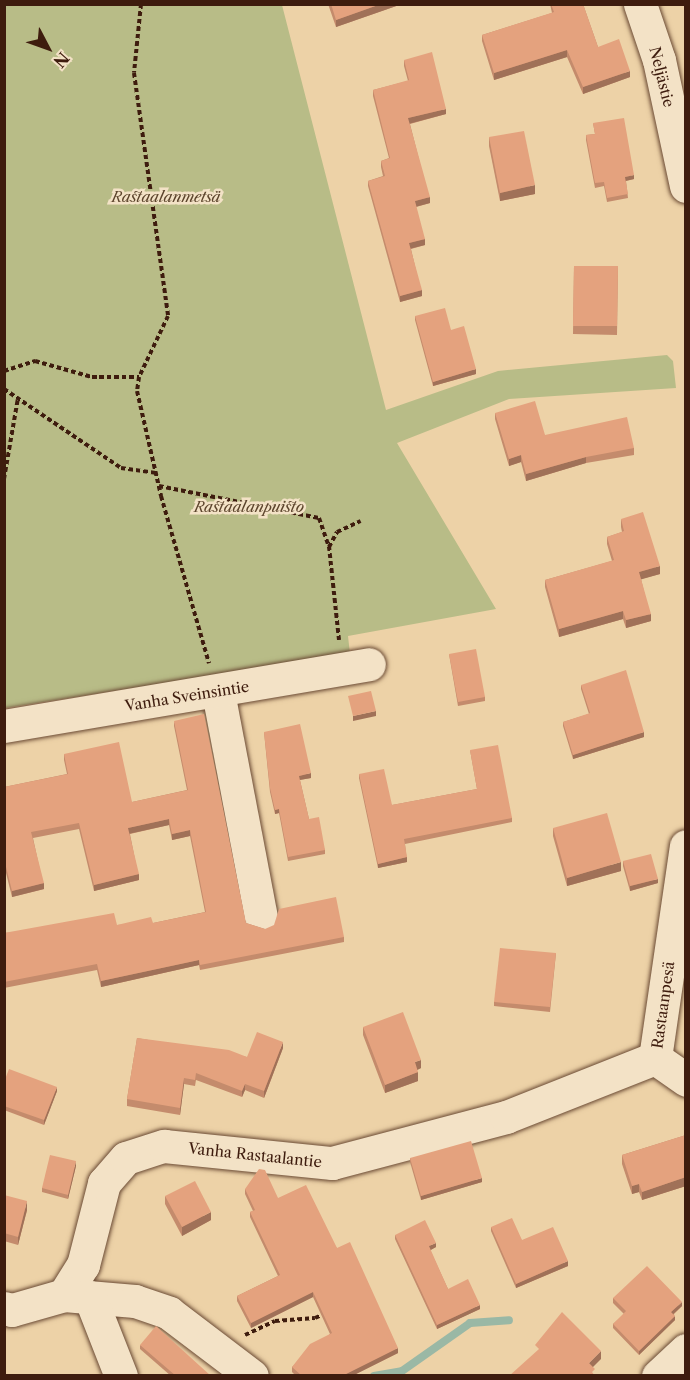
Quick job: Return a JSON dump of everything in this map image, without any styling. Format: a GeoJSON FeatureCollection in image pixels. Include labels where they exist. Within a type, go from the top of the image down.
{"type":"FeatureCollection","features":[{"type":"Feature","properties":{"kind":"street","name":"Neljästie"},"geometry":{"type":"LineString","coordinates":[[640,4],[659,60],[686,186]]}},
{"type":"Feature","properties":{"kind":"street","name":"Vanha Sveinsintie"},"geometry":{"type":"LineString","coordinates":[[4,726],[218,692],[356,666]]}},
{"type":"Feature","properties":{"kind":"street"},"geometry":{"type":"LineString","coordinates":[[218,692],[261,916]]}},
{"type":"Feature","properties":{"kind":"street","name":"Rastaanpesä"},"geometry":{"type":"LineString","coordinates":[[655,1058],[686,846]]}},
{"type":"Feature","properties":{"kind":"street"},"geometry":{"type":"LineString","coordinates":[[655,1058],[686,1080]]}},
{"type":"Feature","properties":{"kind":"street","name":"Vanha Rastaalantie"},"geometry":{"type":"LineString","coordinates":[[77,1296],[104,1183],[126,1158],[164,1146],[332,1163],[506,1117],[655,1058]]}},
{"type":"Feature","properties":{"kind":"street"},"geometry":{"type":"LineString","coordinates":[[4,1308],[12,1310],[77,1296],[135,1300],[169,1313],[252,1376]]}},
{"type":"Feature","properties":{"kind":"street"},"geometry":{"type":"LineString","coordinates":[[77,1296],[121,1376]]}},
{"type":"Feature","properties":{"kind":"street"},"geometry":{"type":"LineString","coordinates":[[658,1376],[686,1350]]}},
{"type":"Feature","properties":{"kind":"path"},"geometry":{"type":"LineString","coordinates":[[141,4],[134,73],[168,316],[139,377],[137,391],[159,486],[218,692]]}},
{"type":"Feature","properties":{"kind":"path"},"geometry":{"type":"LineString","coordinates":[[4,372],[35,361],[92,377],[139,377]]}},
{"type":"Feature","properties":{"kind":"path"},"geometry":{"type":"LineString","coordinates":[[4,389],[121,468],[156,473]]}},
{"type":"Feature","properties":{"kind":"path"},"geometry":{"type":"LineString","coordinates":[[4,479],[18,398]]}},
{"type":"Feature","properties":{"kind":"path"},"geometry":{"type":"LineString","coordinates":[[159,486],[319,518],[329,547],[356,666]]}},
{"type":"Feature","properties":{"kind":"path"},"geometry":{"type":"LineString","coordinates":[[329,547],[336,532],[361,521]]}},
{"type":"Feature","properties":{"kind":"path"},"geometry":{"type":"LineString","coordinates":[[236,1337],[275,1321],[315,1318],[333,1310]]}},
{"type":"Feature","properties":{"kind":"green space"},"geometry":{"type":"Polygon","coordinates":[[[5,5],[282,5],[386,410],[498,371],[667,355],[673,361],[676,388],[509,399],[397,443],[496,609],[348,636],[350,654],[5,708],[5,5]]]}},
{"type":"Feature","properties":{"kind":"building"},"geometry":{"type":"Polygon","coordinates":[[[331,4],[381,4],[336,20],[331,4]]]}},
{"type":"Feature","properties":{"kind":"building"},"geometry":{"type":"Polygon","coordinates":[[[551,4],[583,4],[598,47],[619,39],[630,71],[583,87],[567,50],[494,73],[482,35],[554,12],[551,4]]]}},
{"type":"Feature","properties":{"kind":"building"},"geometry":{"type":"Polygon","coordinates":[[[432,52],[446,109],[408,118],[430,197],[415,201],[425,239],[409,243],[422,290],[400,296],[368,181],[385,176],[381,161],[390,158],[373,90],[409,80],[404,60],[432,52]]]}},
{"type":"Feature","properties":{"kind":"building"},"geometry":{"type":"Polygon","coordinates":[[[624,118],[634,175],[625,177],[628,194],[607,198],[604,182],[595,183],[586,135],[595,134],[593,123],[624,118]]]}},
{"type":"Feature","properties":{"kind":"building"},"geometry":{"type":"Polygon","coordinates":[[[524,131],[535,185],[500,193],[489,137],[524,131]]]}},
{"type":"Feature","properties":{"kind":"building"},"geometry":{"type":"Polygon","coordinates":[[[574,266],[618,266],[617,326],[573,326],[574,266]]]}},
{"type":"Feature","properties":{"kind":"building"},"geometry":{"type":"Polygon","coordinates":[[[445,308],[451,330],[464,326],[476,369],[433,382],[415,316],[445,308]]]}},
{"type":"Feature","properties":{"kind":"building"},"geometry":{"type":"Polygon","coordinates":[[[535,401],[545,435],[627,417],[634,448],[586,457],[526,474],[521,455],[509,459],[495,413],[535,401]]]}},
{"type":"Feature","properties":{"kind":"building"},"geometry":{"type":"Polygon","coordinates":[[[643,512],[660,566],[639,572],[651,614],[626,620],[623,611],[559,629],[545,580],[614,560],[607,537],[624,531],[621,519],[643,512]]]}},
{"type":"Feature","properties":{"kind":"building"},"geometry":{"type":"Polygon","coordinates":[[[476,649],[485,697],[458,702],[449,654],[476,649]]]}},
{"type":"Feature","properties":{"kind":"building"},"geometry":{"type":"Polygon","coordinates":[[[626,670],[644,732],[573,755],[563,722],[590,713],[581,685],[626,670]]]}},
{"type":"Feature","properties":{"kind":"building"},"geometry":{"type":"Polygon","coordinates":[[[371,691],[376,711],[353,716],[348,696],[371,691]]]}},
{"type":"Feature","properties":{"kind":"building"},"geometry":{"type":"Polygon","coordinates":[[[204,714],[246,923],[265,929],[274,925],[279,909],[336,897],[344,937],[200,965],[199,960],[101,981],[97,964],[4,982],[4,933],[114,913],[117,925],[151,917],[153,923],[206,912],[190,830],[172,834],[169,819],[128,828],[139,874],[94,885],[79,823],[31,832],[44,883],[12,891],[4,859],[4,787],[68,774],[64,754],[119,742],[132,802],[188,790],[174,721],[204,714]]]}},
{"type":"Feature","properties":{"kind":"building"},"geometry":{"type":"Polygon","coordinates":[[[300,724],[311,773],[299,776],[309,819],[319,817],[325,850],[288,857],[279,809],[275,810],[270,788],[264,732],[300,724]]]}},
{"type":"Feature","properties":{"kind":"building"},"geometry":{"type":"Polygon","coordinates":[[[498,745],[512,818],[404,839],[407,857],[378,864],[359,774],[384,769],[392,805],[477,789],[470,750],[498,745]]]}},
{"type":"Feature","properties":{"kind":"building"},"geometry":{"type":"Polygon","coordinates":[[[607,813],[621,862],[567,878],[553,828],[607,813]]]}},
{"type":"Feature","properties":{"kind":"building"},"geometry":{"type":"Polygon","coordinates":[[[651,854],[658,879],[630,886],[623,861],[651,854]]]}},
{"type":"Feature","properties":{"kind":"building"},"geometry":{"type":"Polygon","coordinates":[[[500,948],[556,953],[550,1007],[494,1002],[500,948]]]}},
{"type":"Feature","properties":{"kind":"building"},"geometry":{"type":"Polygon","coordinates":[[[403,1012],[421,1060],[415,1062],[418,1072],[385,1085],[363,1027],[403,1012]]]}},
{"type":"Feature","properties":{"kind":"building"},"geometry":{"type":"Polygon","coordinates":[[[257,1032],[283,1042],[264,1091],[245,1084],[242,1091],[196,1073],[195,1080],[184,1078],[180,1108],[127,1099],[137,1038],[229,1050],[247,1057],[257,1032]]]}},
{"type":"Feature","properties":{"kind":"building"},"geometry":{"type":"Polygon","coordinates":[[[9,1069],[57,1087],[44,1120],[4,1106],[4,1082],[9,1069]]]}},
{"type":"Feature","properties":{"kind":"building"},"geometry":{"type":"Polygon","coordinates":[[[686,1135],[686,1177],[642,1192],[639,1184],[632,1186],[622,1155],[686,1135]]]}},
{"type":"Feature","properties":{"kind":"building"},"geometry":{"type":"Polygon","coordinates":[[[471,1141],[482,1178],[421,1196],[410,1158],[471,1141]]]}},
{"type":"Feature","properties":{"kind":"building"},"geometry":{"type":"Polygon","coordinates":[[[50,1155],[76,1161],[68,1195],[42,1188],[50,1155]]]}},
{"type":"Feature","properties":{"kind":"building"},"geometry":{"type":"Polygon","coordinates":[[[259,1169],[265,1170],[278,1198],[306,1185],[337,1248],[350,1242],[398,1348],[342,1376],[302,1376],[292,1367],[310,1344],[332,1333],[313,1292],[251,1323],[237,1296],[280,1275],[250,1212],[255,1210],[245,1189],[259,1169]]]}},
{"type":"Feature","properties":{"kind":"building"},"geometry":{"type":"Polygon","coordinates":[[[195,1181],[211,1212],[182,1227],[165,1196],[195,1181]]]}},
{"type":"Feature","properties":{"kind":"building"},"geometry":{"type":"Polygon","coordinates":[[[4,1195],[27,1201],[18,1237],[4,1233],[4,1195]]]}},
{"type":"Feature","properties":{"kind":"building"},"geometry":{"type":"Polygon","coordinates":[[[512,1218],[522,1240],[553,1227],[568,1261],[516,1284],[491,1227],[512,1218]]]}},
{"type":"Feature","properties":{"kind":"building"},"geometry":{"type":"Polygon","coordinates":[[[425,1220],[436,1243],[429,1246],[448,1289],[468,1279],[480,1305],[437,1325],[395,1235],[425,1220]]]}},
{"type":"Feature","properties":{"kind":"building"},"geometry":{"type":"Polygon","coordinates":[[[647,1266],[682,1302],[671,1312],[675,1316],[639,1351],[613,1324],[626,1311],[613,1298],[647,1266]]]}},
{"type":"Feature","properties":{"kind":"building"},"geometry":{"type":"Polygon","coordinates":[[[562,1312],[601,1351],[589,1363],[595,1369],[592,1372],[595,1376],[509,1376],[539,1349],[535,1345],[562,1312]]]}},
{"type":"Feature","properties":{"kind":"building"},"geometry":{"type":"Polygon","coordinates":[[[156,1326],[211,1376],[176,1376],[140,1345],[156,1326]]]}},
{"type":"Feature","properties":{"kind":"waterway"},"geometry":{"type":"LineString","coordinates":[[374,1376],[402,1371],[470,1323],[509,1320]]}},
{"type":"Feature","properties":{"kind":"park label","name":"Rastaalanmetsä"},"geometry":{"type":"Point","coordinates":[166,197]}},
{"type":"Feature","properties":{"kind":"park label","name":"Rastaalanpuisto"},"geometry":{"type":"Point","coordinates":[249,507]}}]}
